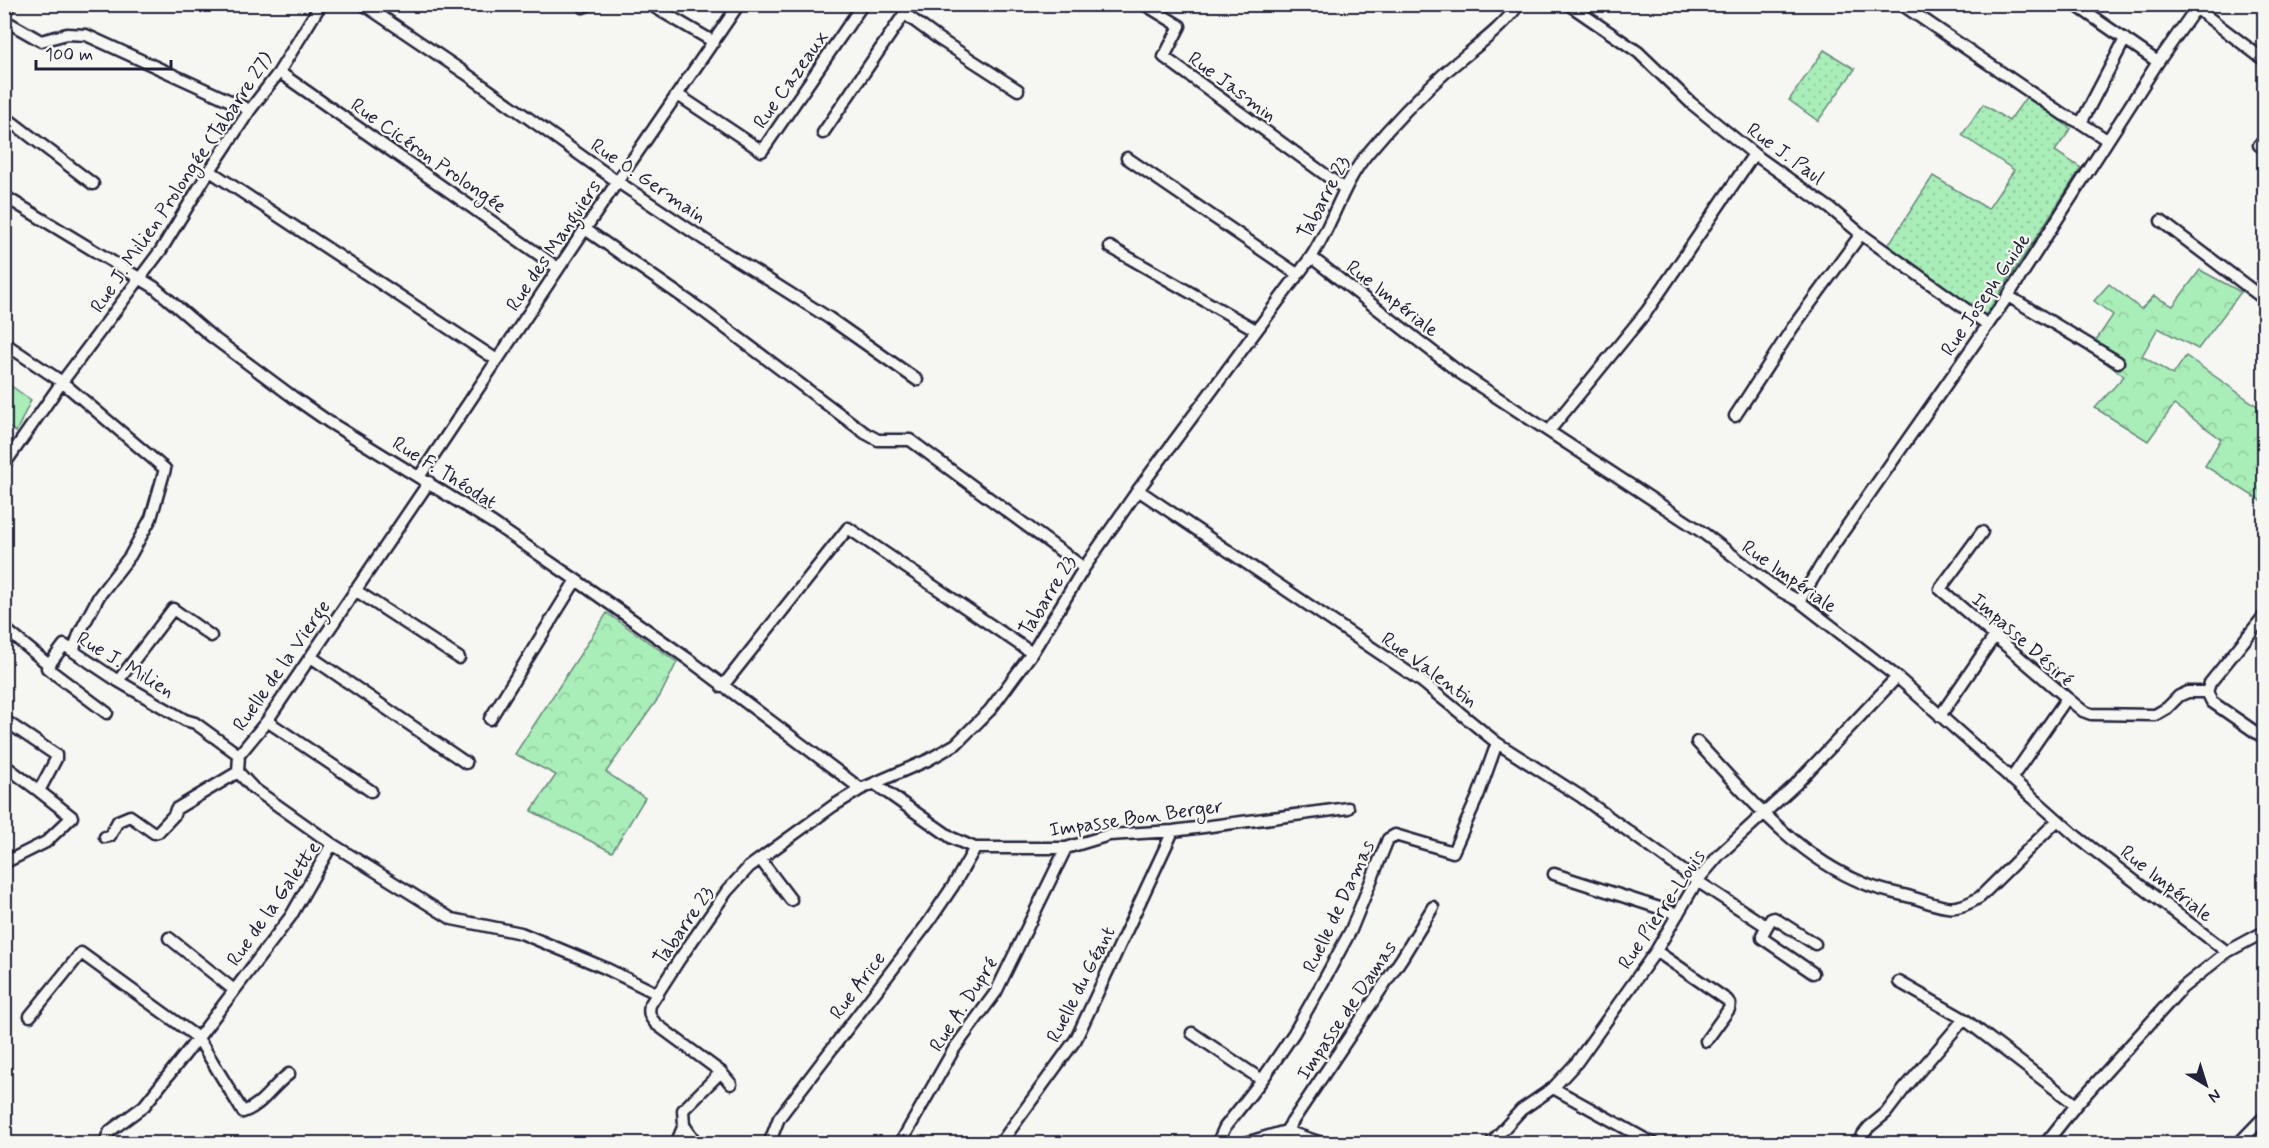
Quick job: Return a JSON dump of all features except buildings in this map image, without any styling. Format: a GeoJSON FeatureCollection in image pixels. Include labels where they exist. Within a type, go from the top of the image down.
{"type":"FeatureCollection","features":[{"type":"Feature","properties":{"kind":"main road"},"geometry":{"type":"LineString","coordinates":[[4,10],[9,4]]}},
{"type":"Feature","properties":{"kind":"street","name":"Rue J. Milien Prolongée (Tabarre 27)"},"geometry":{"type":"LineString","coordinates":[[4,465],[62,382],[141,278],[250,110],[279,72],[321,4]]}},
{"type":"Feature","properties":{"kind":"street","name":"Rue O. Germain"},"geometry":{"type":"LineString","coordinates":[[363,4],[465,73],[618,182],[829,318],[917,380]]}},
{"type":"Feature","properties":{"kind":"street"},"geometry":{"type":"LineString","coordinates":[[649,4],[714,42]]}},
{"type":"Feature","properties":{"kind":"street","name":"Rue des Manguiers"},"geometry":{"type":"LineString","coordinates":[[419,477],[558,268],[739,4]]}},
{"type":"Feature","properties":{"kind":"street","name":"Rue Cazeaux"},"geometry":{"type":"LineString","coordinates":[[678,95],[762,151],[863,4]]}},
{"type":"Feature","properties":{"kind":"street","name":"Rue Jasmin"},"geometry":{"type":"LineString","coordinates":[[1144,4],[1180,26],[1164,57],[1345,189]]}},
{"type":"Feature","properties":{"kind":"street","name":"Tabarre 23"},"geometry":{"type":"LineString","coordinates":[[721,1072],[650,1017],[649,1012],[658,994],[728,891],[750,867],[833,806],[861,789],[928,760],[956,744],[990,710],[1032,653],[1084,568],[1138,490],[1311,257],[1325,236],[1345,189],[1368,153],[1447,71],[1499,27],[1519,4]]}},
{"type":"Feature","properties":{"kind":"street","name":"Rue J. Paul"},"geometry":{"type":"LineString","coordinates":[[1568,4],[1638,52],[1691,103],[1754,154],[1831,208],[1861,234],[1988,325]]}},
{"type":"Feature","properties":{"kind":"street"},"geometry":{"type":"LineString","coordinates":[[1901,4],[2064,115],[2081,123],[2107,141]]}},
{"type":"Feature","properties":{"kind":"street"},"geometry":{"type":"LineString","coordinates":[[2074,4],[2158,62]]}},
{"type":"Feature","properties":{"kind":"street"},"geometry":{"type":"LineString","coordinates":[[2197,6],[2265,60]]}},
{"type":"Feature","properties":{"kind":"street","name":"Rue Joseph Guide"},"geometry":{"type":"LineString","coordinates":[[1799,602],[1833,546],[2008,296],[2158,62],[2197,6]]}},
{"type":"Feature","properties":{"kind":"street"},"geometry":{"type":"LineString","coordinates":[[823,133],[908,9],[939,39],[1018,90]]}},
{"type":"Feature","properties":{"kind":"street"},"geometry":{"type":"LineString","coordinates":[[4,20],[41,42],[67,34],[86,35],[250,110]]}},
{"type":"Feature","properties":{"kind":"street"},"geometry":{"type":"LineString","coordinates":[[2081,123],[2125,39]]}},
{"type":"Feature","properties":{"kind":"street","name":"Rue Cicéron Prolongée"},"geometry":{"type":"LineString","coordinates":[[279,72],[558,268]]}},
{"type":"Feature","properties":{"kind":"street"},"geometry":{"type":"LineString","coordinates":[[4,116],[93,184]]}},
{"type":"Feature","properties":{"kind":"street"},"geometry":{"type":"LineString","coordinates":[[1549,431],[1647,311],[1754,154]]}},
{"type":"Feature","properties":{"kind":"street"},"geometry":{"type":"LineString","coordinates":[[1127,158],[1297,274]]}},
{"type":"Feature","properties":{"kind":"street"},"geometry":{"type":"LineString","coordinates":[[210,171],[497,360]]}},
{"type":"Feature","properties":{"kind":"street","name":"Rue F. Théodat"},"geometry":{"type":"LineString","coordinates":[[4,195],[141,278],[211,336],[293,397],[329,422],[429,482],[576,580],[688,659],[722,687],[861,789]]}},
{"type":"Feature","properties":{"kind":"street"},"geometry":{"type":"LineString","coordinates":[[2161,221],[2265,299]]}},
{"type":"Feature","properties":{"kind":"street"},"geometry":{"type":"LineString","coordinates":[[585,229],[703,312],[865,433],[878,440],[910,440],[1084,568]]}},
{"type":"Feature","properties":{"kind":"street"},"geometry":{"type":"LineString","coordinates":[[1735,416],[1793,327],[1861,234]]}},
{"type":"Feature","properties":{"kind":"street"},"geometry":{"type":"LineString","coordinates":[[1110,247],[1256,330]]}},
{"type":"Feature","properties":{"kind":"street","name":"Rue Impériale"},"geometry":{"type":"LineString","coordinates":[[1311,257],[1460,373],[1702,532],[1777,590],[1799,602],[1897,677],[2058,820],[2227,952]]}},
{"type":"Feature","properties":{"kind":"street"},"geometry":{"type":"LineString","coordinates":[[2008,296],[2118,362]]}},
{"type":"Feature","properties":{"kind":"street"},"geometry":{"type":"LineString","coordinates":[[4,343],[62,382],[165,469],[151,518],[130,556],[99,596],[73,651]]}},
{"type":"Feature","properties":{"kind":"street","name":"Ruelle de la Vierge"},"geometry":{"type":"LineString","coordinates":[[238,772],[239,755],[267,721],[429,482]]}},
{"type":"Feature","properties":{"kind":"street","name":"Rue Valentin"},"geometry":{"type":"LineString","coordinates":[[1138,490],[1421,681],[1497,743],[1580,796],[1697,881],[1766,927]]}},
{"type":"Feature","properties":{"kind":"street"},"geometry":{"type":"LineString","coordinates":[[722,687],[848,528],[1032,653]]}},
{"type":"Feature","properties":{"kind":"street","name":"Impasse Désiré"},"geometry":{"type":"LineString","coordinates":[[1983,532],[1939,588],[2067,698],[2012,779]]}},
{"type":"Feature","properties":{"kind":"street"},"geometry":{"type":"LineString","coordinates":[[490,719],[576,580]]}},
{"type":"Feature","properties":{"kind":"street"},"geometry":{"type":"LineString","coordinates":[[355,590],[459,658]]}},
{"type":"Feature","properties":{"kind":"street"},"geometry":{"type":"LineString","coordinates":[[118,681],[173,609],[211,636]]}},
{"type":"Feature","properties":{"kind":"street"},"geometry":{"type":"LineString","coordinates":[[2265,616],[2210,683],[2207,692],[2212,702],[2265,738]]}},
{"type":"Feature","properties":{"kind":"street"},"geometry":{"type":"LineString","coordinates":[[4,628],[49,665],[47,668],[107,712]]}},
{"type":"Feature","properties":{"kind":"street"},"geometry":{"type":"LineString","coordinates":[[1940,716],[1994,637]]}},
{"type":"Feature","properties":{"kind":"street","name":"Rue J. Milien"},"geometry":{"type":"LineString","coordinates":[[49,665],[64,645],[118,681],[185,720],[195,723],[239,755]]}},
{"type":"Feature","properties":{"kind":"street"},"geometry":{"type":"LineString","coordinates":[[311,657],[466,763]]}},
{"type":"Feature","properties":{"kind":"street","name":"Rue Pierre-Louis"},"geometry":{"type":"LineString","coordinates":[[1490,1143],[1521,1110],[1553,1088],[1576,1062],[1656,951],[1697,881],[1720,854],[1796,784],[1897,677]]}},
{"type":"Feature","properties":{"kind":"street"},"geometry":{"type":"LineString","coordinates":[[2067,698],[2083,711],[2091,714],[2156,715],[2179,696],[2188,692],[2207,692]]}},
{"type":"Feature","properties":{"kind":"street"},"geometry":{"type":"LineString","coordinates":[[4,720],[52,752],[56,759],[39,791]]}},
{"type":"Feature","properties":{"kind":"street"},"geometry":{"type":"LineString","coordinates":[[267,721],[371,791]]}},
{"type":"Feature","properties":{"kind":"street"},"geometry":{"type":"LineString","coordinates":[[1697,742],[1764,813],[1820,860],[1863,883],[1949,908],[1965,906],[1980,897],[2058,820]]}},
{"type":"Feature","properties":{"kind":"street","name":"Ruelle de Damas"},"geometry":{"type":"LineString","coordinates":[[1217,1143],[1225,1127],[1262,1080],[1294,1033],[1346,940],[1388,839],[1395,835],[1453,852],[1478,796],[1497,743]]}},
{"type":"Feature","properties":{"kind":"street"},"geometry":{"type":"LineString","coordinates":[[4,765],[71,814],[71,820],[46,842],[4,863]]}},
{"type":"Feature","properties":{"kind":"street"},"geometry":{"type":"LineString","coordinates":[[105,837],[110,836],[118,821],[130,816],[154,833],[158,832],[174,815],[176,809],[238,772],[253,788],[332,844]]}},
{"type":"Feature","properties":{"kind":"street","name":"Impasse Bon Berger"},"geometry":{"type":"LineString","coordinates":[[874,784],[952,838],[975,848],[1066,848],[1109,835],[1173,831],[1348,808]]}},
{"type":"Feature","properties":{"kind":"street","name":"Ruelle du Géant"},"geometry":{"type":"LineString","coordinates":[[1000,1143],[1076,1039],[1173,831]]}},
{"type":"Feature","properties":{"kind":"street","name":"Rue de la Galette"},"geometry":{"type":"LineString","coordinates":[[108,1143],[107,1137],[110,1131],[144,1106],[291,916],[332,844],[452,919],[521,933],[606,968],[658,994]]}},
{"type":"Feature","properties":{"kind":"street","name":"Rue Arice"},"geometry":{"type":"LineString","coordinates":[[769,1143],[779,1118],[928,923],[975,848]]}},
{"type":"Feature","properties":{"kind":"street","name":"Rue A. Dupré"},"geometry":{"type":"LineString","coordinates":[[900,1143],[954,1049],[996,992],[1066,848]]}},
{"type":"Feature","properties":{"kind":"street"},"geometry":{"type":"LineString","coordinates":[[760,859],[791,900]]}},
{"type":"Feature","properties":{"kind":"street"},"geometry":{"type":"LineString","coordinates":[[1554,874],[1678,914]]}},
{"type":"Feature","properties":{"kind":"street","name":"Impasse de Damas"},"geometry":{"type":"LineString","coordinates":[[1286,1131],[1434,907]]}},
{"type":"Feature","properties":{"kind":"street"},"geometry":{"type":"LineString","coordinates":[[1813,973],[1762,938],[1762,935],[1771,919],[1774,918],[1815,944]]}},
{"type":"Feature","properties":{"kind":"street"},"geometry":{"type":"LineString","coordinates":[[2045,1143],[2076,1105],[2182,988],[2227,952],[2265,932]]}},
{"type":"Feature","properties":{"kind":"street"},"geometry":{"type":"LineString","coordinates":[[169,938],[234,990]]}},
{"type":"Feature","properties":{"kind":"street"},"geometry":{"type":"LineString","coordinates":[[1656,951],[1730,1004],[1706,1041]]}},
{"type":"Feature","properties":{"kind":"street"},"geometry":{"type":"LineString","coordinates":[[30,1016],[81,953],[198,1038],[243,1112],[253,1109],[278,1082],[289,1074]]}},
{"type":"Feature","properties":{"kind":"street"},"geometry":{"type":"LineString","coordinates":[[1899,982],[1964,1020],[2076,1105]]}},
{"type":"Feature","properties":{"kind":"street"},"geometry":{"type":"LineString","coordinates":[[1856,1143],[1869,1127],[1886,1113],[1964,1020]]}},
{"type":"Feature","properties":{"kind":"street"},"geometry":{"type":"LineString","coordinates":[[1192,1033],[1262,1080]]}},
{"type":"Feature","properties":{"kind":"street"},"geometry":{"type":"LineString","coordinates":[[676,1143],[684,1125],[683,1110],[688,1104],[721,1072],[731,1084]]}},
{"type":"Feature","properties":{"kind":"street"},"geometry":{"type":"LineString","coordinates":[[1553,1088],[1654,1143]]}},
{"type":"Feature","properties":{"kind":"street"},"geometry":{"type":"LineString","coordinates":[[2238,1143],[2265,1117]]}},
{"type":"Feature","properties":{"kind":"street"},"geometry":{"type":"LineString","coordinates":[[684,1125],[697,1143]]}},
{"type":"Feature","properties":{"kind":"street"},"geometry":{"type":"LineString","coordinates":[[1242,1143],[1286,1131],[1325,1143]]}},
{"type":"Feature","properties":{"kind":"green space"},"geometry":{"type":"Polygon","coordinates":[[[1824,50],[1855,69],[1818,121],[1789,100],[1824,50]]]}},
{"type":"Feature","properties":{"kind":"green space"},"geometry":{"type":"Polygon","coordinates":[[[2027,96],[2071,129],[2055,151],[2081,168],[1985,316],[1887,247],[1933,176],[1988,209],[2014,170],[1962,135],[1983,104],[2009,121],[2027,96]]]}},
{"type":"Feature","properties":{"kind":"green space"},"geometry":{"type":"Polygon","coordinates":[[[2200,270],[2241,292],[2198,349],[2158,328],[2142,356],[2173,375],[2186,356],[2264,411],[2264,503],[2205,466],[2221,439],[2174,405],[2148,441],[2095,408],[2124,376],[2089,351],[2113,315],[2094,301],[2109,284],[2141,309],[2154,296],[2173,306],[2200,270]]]}},
{"type":"Feature","properties":{"kind":"green space"},"geometry":{"type":"Polygon","coordinates":[[[4,381],[31,400],[16,432],[5,424],[4,381]]]}},
{"type":"Feature","properties":{"kind":"green space"},"geometry":{"type":"Polygon","coordinates":[[[607,613],[677,662],[660,696],[606,772],[645,798],[612,852],[531,811],[556,775],[515,754],[607,613]]]}}]}
